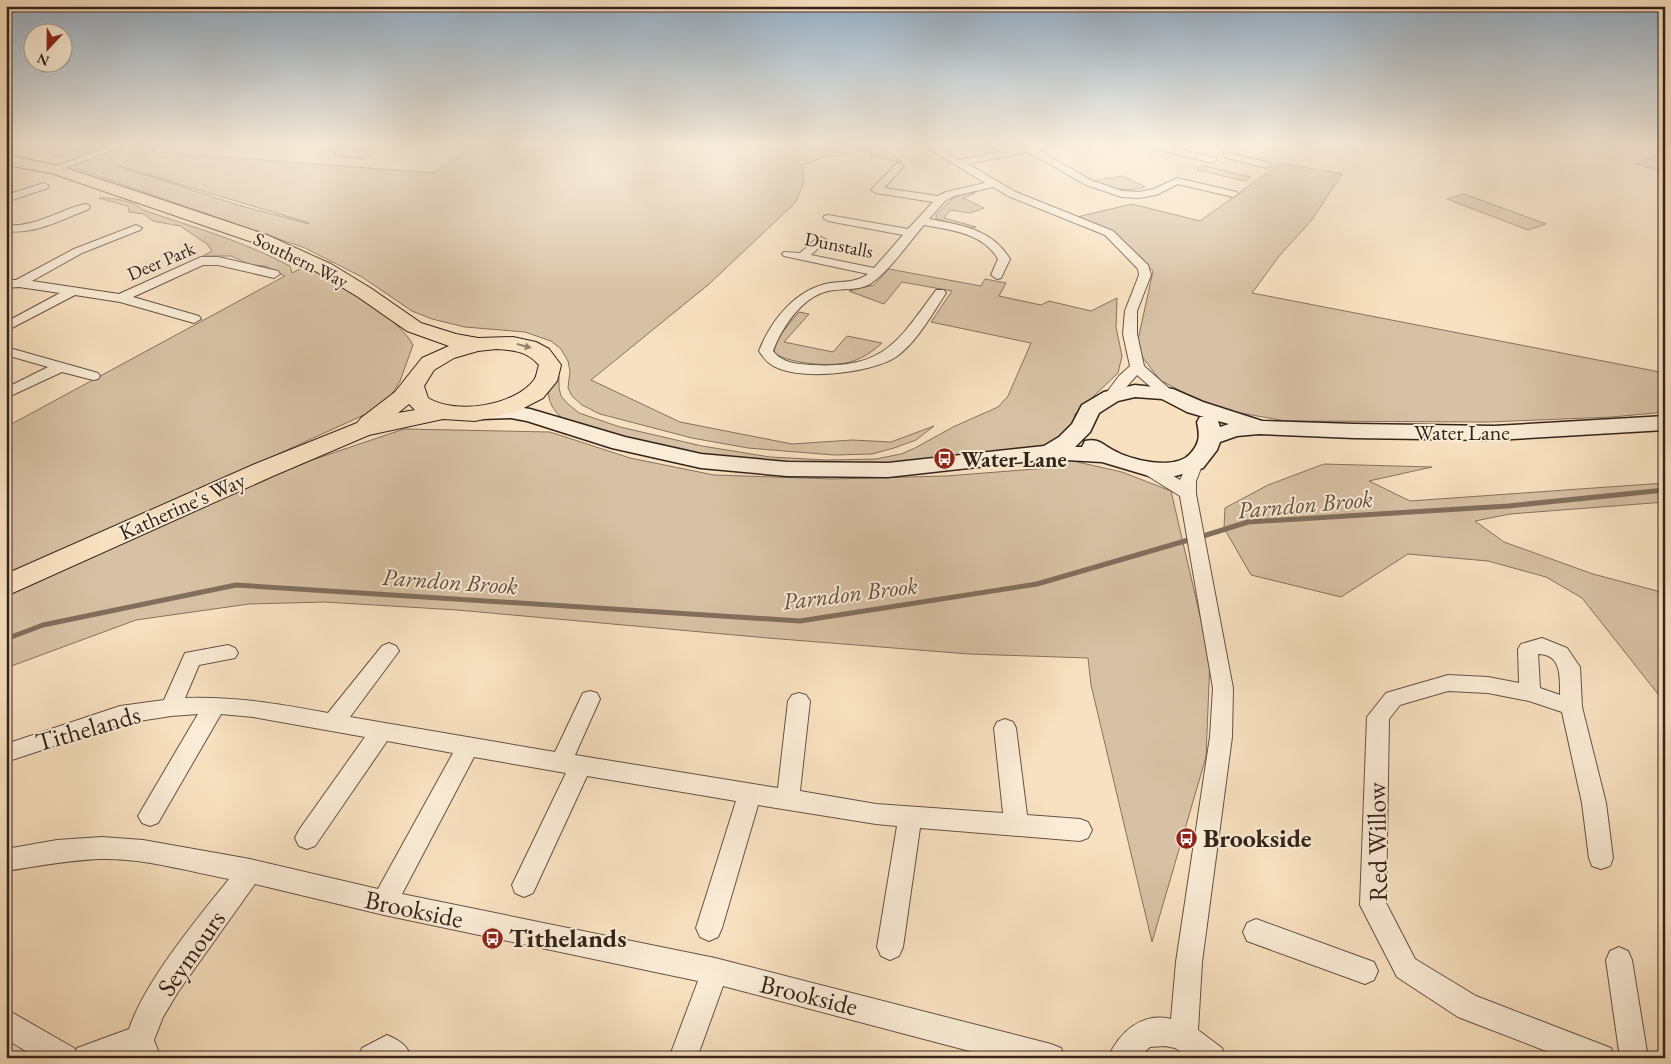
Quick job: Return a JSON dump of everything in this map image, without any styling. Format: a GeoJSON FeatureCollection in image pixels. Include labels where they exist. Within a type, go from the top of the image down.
{"type":"FeatureCollection","features":[{"type":"Feature","properties":{"kind":"main road","name":"Southern Way"},"geometry":{"type":"LineString","coordinates":[[129,195],[288,250],[365,293],[414,327],[452,340],[476,344]]}},
{"type":"Feature","properties":{"kind":"main road"},"geometry":{"type":"LineString","coordinates":[[414,327],[423,347],[416,378],[418,400],[424,405],[441,412],[454,414],[511,412],[562,424],[620,443],[701,461],[787,470],[888,470],[1049,452],[1106,455],[1149,469],[1172,470],[1195,463],[1206,450],[1212,438],[1208,422],[1195,406],[1166,393],[1135,390],[1111,396],[1090,410],[1082,427],[1067,442],[1049,452]]}},
{"type":"Feature","properties":{"kind":"main road"},"geometry":{"type":"LineString","coordinates":[[476,344],[505,342],[524,345],[535,349],[546,358],[550,365],[540,395],[542,405],[562,424]]}},
{"type":"Feature","properties":{"kind":"main road","name":"Katherine's Way"},"geometry":{"type":"LineString","coordinates":[[360,430],[391,407],[434,360],[446,353],[476,344]]}},
{"type":"Feature","properties":{"kind":"main road"},"geometry":{"type":"LineString","coordinates":[[480,413],[505,408],[527,398],[545,382]]}},
{"type":"Feature","properties":{"kind":"main road","name":"Water Lane"},"geometry":{"type":"LineString","coordinates":[[1195,406],[1259,427]]}},
{"type":"Feature","properties":{"kind":"main road","name":"Katherine's Way"},"geometry":{"type":"LineString","coordinates":[[6,586],[264,470],[360,430],[441,412]]}},
{"type":"Feature","properties":{"kind":"main road","name":"Water Lane"},"geometry":{"type":"LineString","coordinates":[[1212,438],[1232,430],[1259,427],[1354,431],[1494,433],[1665,424]]}},
{"type":"Feature","properties":{"kind":"main road"},"geometry":{"type":"LineString","coordinates":[[1082,427],[1088,442],[1106,455]]}},
{"type":"Feature","properties":{"kind":"street"},"geometry":{"type":"LineString","coordinates":[[6,199],[19,195]]}},
{"type":"Feature","properties":{"kind":"street"},"geometry":{"type":"LineString","coordinates":[[906,195],[940,200]]}},
{"type":"Feature","properties":{"kind":"street","name":"Dunstalls"},"geometry":{"type":"LineString","coordinates":[[788,254],[877,272],[940,200],[949,195]]}},
{"type":"Feature","properties":{"kind":"street"},"geometry":{"type":"LineString","coordinates":[[1013,195],[1109,232],[1144,268],[1144,275],[1131,310],[1129,321],[1130,334],[1137,367],[1166,393]]}},
{"type":"Feature","properties":{"kind":"street"},"geometry":{"type":"LineString","coordinates":[[8,230],[31,226],[85,207]]}},
{"type":"Feature","properties":{"kind":"street"},"geometry":{"type":"LineString","coordinates":[[828,218],[911,233]]}},
{"type":"Feature","properties":{"kind":"street"},"geometry":{"type":"LineString","coordinates":[[922,221],[960,229],[984,238],[1000,250],[1004,259],[998,275]]}},
{"type":"Feature","properties":{"kind":"street","name":"Deer Park"},"geometry":{"type":"LineString","coordinates":[[12,283],[78,251],[136,228]]}},
{"type":"Feature","properties":{"kind":"street"},"geometry":{"type":"LineString","coordinates":[[802,257],[821,240]]}},
{"type":"Feature","properties":{"kind":"street","name":"Deer Park"},"geometry":{"type":"LineString","coordinates":[[121,298],[201,261],[218,261],[274,274]]}},
{"type":"Feature","properties":{"kind":"street"},"geometry":{"type":"LineString","coordinates":[[877,272],[868,281],[855,286],[830,287],[812,292],[798,304],[770,336],[766,351],[774,362],[812,370],[844,368],[870,363],[890,354],[906,339],[940,293]]}},
{"type":"Feature","properties":{"kind":"street","name":"Deer Park"},"geometry":{"type":"LineString","coordinates":[[12,283],[121,298],[194,319]]}},
{"type":"Feature","properties":{"kind":"street"},"geometry":{"type":"LineString","coordinates":[[6,327],[73,291]]}},
{"type":"Feature","properties":{"kind":"street"},"geometry":{"type":"LineString","coordinates":[[6,351],[93,376]]}},
{"type":"Feature","properties":{"kind":"street"},"geometry":{"type":"LineString","coordinates":[[6,394],[60,367]]}},
{"type":"Feature","properties":{"kind":"street"},"geometry":{"type":"LineString","coordinates":[[1111,396],[1124,379],[1137,367]]}},
{"type":"Feature","properties":{"kind":"street"},"geometry":{"type":"LineString","coordinates":[[1184,1036],[1189,962],[1221,737],[1223,688],[1188,494],[1188,481],[1195,463]]}},
{"type":"Feature","properties":{"kind":"street"},"geometry":{"type":"LineString","coordinates":[[1149,469],[1188,494]]}},
{"type":"Feature","properties":{"kind":"street"},"geometry":{"type":"LineString","coordinates":[[1530,693],[1528,649],[1542,646],[1560,653],[1570,667],[1571,707],[1594,803],[1601,858]]}},
{"type":"Feature","properties":{"kind":"street"},"geometry":{"type":"LineString","coordinates":[[333,722],[390,651]]}},
{"type":"Feature","properties":{"kind":"street","name":"Tithelands"},"geometry":{"type":"LineString","coordinates":[[171,707],[192,658],[228,653]]}},
{"type":"Feature","properties":{"kind":"street","name":"Red Willow"},"geometry":{"type":"LineString","coordinates":[[1571,707],[1530,693],[1488,685],[1448,683],[1392,699],[1378,717],[1373,904],[1406,968],[1468,1007],[1601,1058]]}},
{"type":"Feature","properties":{"kind":"street"},"geometry":{"type":"LineString","coordinates":[[524,886],[571,764],[590,699]]}},
{"type":"Feature","properties":{"kind":"street"},"geometry":{"type":"LineString","coordinates":[[788,800],[800,701]]}},
{"type":"Feature","properties":{"kind":"street"},"geometry":{"type":"LineString","coordinates":[[150,816],[215,705]]}},
{"type":"Feature","properties":{"kind":"street","name":"Tithelands"},"geometry":{"type":"LineString","coordinates":[[6,753],[120,715],[171,707],[215,705],[253,708],[468,747],[876,814],[1080,830]]}},
{"type":"Feature","properties":{"kind":"street"},"geometry":{"type":"LineString","coordinates":[[1005,728],[1016,825]]}},
{"type":"Feature","properties":{"kind":"street"},"geometry":{"type":"LineString","coordinates":[[308,838],[382,731]]}},
{"type":"Feature","properties":{"kind":"street"},"geometry":{"type":"LineString","coordinates":[[384,903],[468,747]]}},
{"type":"Feature","properties":{"kind":"street"},"geometry":{"type":"LineString","coordinates":[[709,928],[750,794]]}},
{"type":"Feature","properties":{"kind":"street"},"geometry":{"type":"LineString","coordinates":[[890,947],[910,817]]}},
{"type":"Feature","properties":{"kind":"street","name":"Brookside"},"geometry":{"type":"LineString","coordinates":[[6,860],[56,850],[102,848],[143,851],[250,871],[384,903],[715,971],[1051,1058]]}},
{"type":"Feature","properties":{"kind":"street","name":"Seymours"},"geometry":{"type":"LineString","coordinates":[[88,1058],[144,1048],[149,1012],[215,916],[250,871]]}},
{"type":"Feature","properties":{"kind":"street"},"geometry":{"type":"LineString","coordinates":[[1256,932],[1365,971]]}},
{"type":"Feature","properties":{"kind":"street"},"geometry":{"type":"LineString","coordinates":[[1619,960],[1634,1058]]}},
{"type":"Feature","properties":{"kind":"street"},"geometry":{"type":"LineString","coordinates":[[683,1058],[715,971]]}},
{"type":"Feature","properties":{"kind":"street"},"geometry":{"type":"LineString","coordinates":[[6,1023],[64,1058]]}},
{"type":"Feature","properties":{"kind":"street"},"geometry":{"type":"LineString","coordinates":[[1122,1058],[1127,1048],[1138,1038],[1152,1032],[1167,1032],[1184,1036],[1202,1047],[1212,1058]]}},
{"type":"Feature","properties":{"kind":"street"},"geometry":{"type":"LineString","coordinates":[[372,1058],[386,1049],[398,1058]]}},
{"type":"Feature","properties":{"kind":"shaded area"},"geometry":{"type":"Polygon","coordinates":[[[152,195],[206,195],[309,224],[215,195],[799,195],[796,202],[708,285],[591,380],[680,422],[792,444],[852,440],[891,442],[934,426],[916,440],[894,448],[872,454],[834,455],[748,448],[692,438],[600,414],[582,405],[572,396],[568,388],[570,371],[568,361],[561,349],[551,341],[525,332],[465,327],[432,319],[412,311],[362,277],[305,248],[152,195]]]}},
{"type":"Feature","properties":{"kind":"shaded area"},"geometry":{"type":"Polygon","coordinates":[[[961,195],[971,195],[963,198],[984,208],[970,213],[950,210],[944,218],[976,227],[971,228],[936,219],[936,215],[952,199],[961,195]]]}},
{"type":"Feature","properties":{"kind":"shaded area"},"geometry":{"type":"Polygon","coordinates":[[[1237,195],[1328,195],[1311,221],[1280,255],[1252,293],[1665,373],[1665,412],[1612,417],[1488,422],[1286,421],[1212,408],[1160,380],[1136,349],[1153,271],[1112,232],[1077,217],[1132,204],[1200,221],[1237,195]]]}},
{"type":"Feature","properties":{"kind":"shaded area"},"geometry":{"type":"Polygon","coordinates":[[[1466,195],[1546,224],[1528,230],[1447,199],[1466,195]]]}},
{"type":"Feature","properties":{"kind":"shaded area"},"geometry":{"type":"Polygon","coordinates":[[[99,198],[129,202],[143,210],[236,242],[290,266],[292,273],[308,265],[381,312],[406,334],[413,345],[400,381],[390,397],[377,409],[6,578],[6,427],[285,276],[265,266],[251,265],[231,256],[203,256],[212,251],[207,244],[180,226],[153,221],[144,214],[129,212],[128,206],[99,198]]]}},
{"type":"Feature","properties":{"kind":"shaded area"},"geometry":{"type":"Polygon","coordinates":[[[889,269],[981,286],[985,279],[1006,283],[999,296],[1041,305],[1049,301],[1091,311],[1117,298],[1116,327],[1122,356],[1118,373],[1075,414],[1072,428],[1051,446],[919,460],[884,466],[812,467],[686,454],[565,421],[555,411],[550,401],[548,390],[550,377],[559,376],[561,396],[579,413],[620,427],[702,446],[770,457],[826,460],[876,459],[901,454],[953,427],[998,407],[1008,396],[1031,343],[931,322],[952,291],[902,282],[884,304],[849,291],[874,285],[889,269]]]}},
{"type":"Feature","properties":{"kind":"shaded area"},"geometry":{"type":"Polygon","coordinates":[[[799,312],[809,314],[784,342],[833,352],[847,336],[882,343],[865,356],[845,363],[812,364],[781,357],[774,353],[776,340],[799,312]]]}},
{"type":"Feature","properties":{"kind":"shaded area"},"geometry":{"type":"Polygon","coordinates":[[[404,429],[550,432],[630,458],[714,475],[832,479],[946,476],[1048,468],[1043,462],[1064,459],[1122,472],[1171,491],[1210,659],[1206,757],[1152,942],[1091,685],[1088,658],[969,654],[457,610],[325,602],[249,604],[136,620],[6,668],[6,588],[47,567],[312,460],[404,429]]]}},
{"type":"Feature","properties":{"kind":"shaded area"},"geometry":{"type":"Polygon","coordinates":[[[1324,464],[1432,467],[1369,481],[1410,501],[1665,483],[1665,502],[1510,514],[1475,521],[1504,542],[1593,574],[1665,593],[1665,709],[1662,699],[1582,598],[1546,577],[1488,561],[1408,554],[1341,597],[1251,575],[1224,528],[1225,508],[1268,485],[1324,464]]]}},
{"type":"Feature","properties":{"kind":"waterway","name":"Parndon Brook"},"geometry":{"type":"LineString","coordinates":[[1200,537],[1248,522],[1508,506],[1665,490]]}},
{"type":"Feature","properties":{"kind":"waterway","name":"Parndon Brook"},"geometry":{"type":"LineString","coordinates":[[6,639],[43,625],[236,585],[800,621],[1037,584],[1192,539]]}},
{"type":"Feature","properties":{"kind":"place","name":"Water Lane"},"geometry":{"type":"Point","coordinates":[945,459]}},
{"type":"Feature","properties":{"kind":"place","name":"Brookside"},"geometry":{"type":"Point","coordinates":[1187,838]}},
{"type":"Feature","properties":{"kind":"place","name":"Tithelands"},"geometry":{"type":"Point","coordinates":[493,938]}}]}
